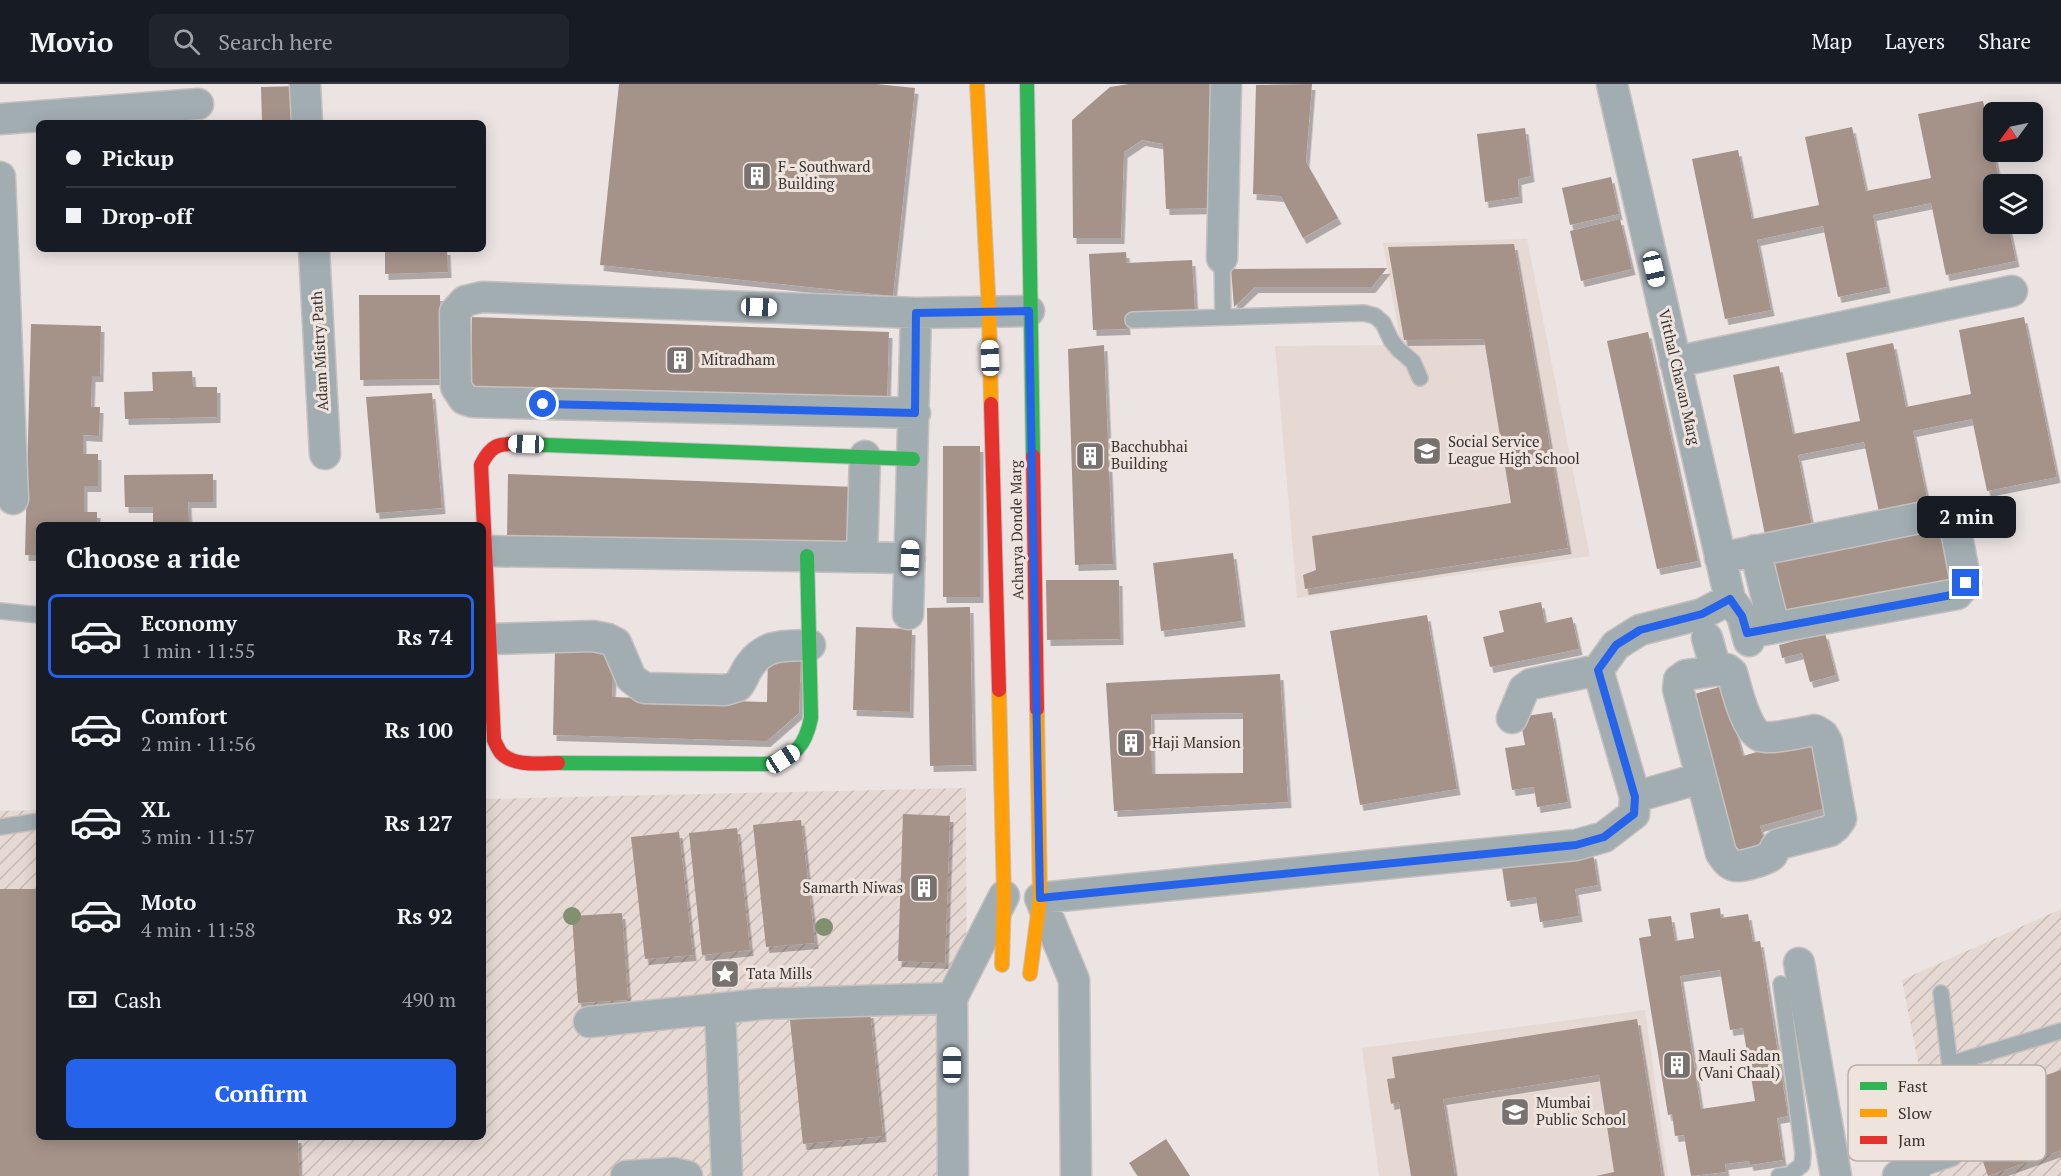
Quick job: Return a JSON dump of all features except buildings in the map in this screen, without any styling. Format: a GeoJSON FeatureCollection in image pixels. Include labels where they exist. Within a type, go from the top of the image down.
{"type":"FeatureCollection","features":[{"type":"Feature","properties":{"kind":"main road","name":"Acharya Donde Marg"},"geometry":{"type":"LineString","coordinates":[[977,84],[989,311],[1004,897],[1002,965]]}},
{"type":"Feature","properties":{"kind":"main road","name":"Acharya Donde Marg"},"geometry":{"type":"LineString","coordinates":[[1027,84],[1040,898],[1029,974]]}},
{"type":"Feature","properties":{"kind":"main road"},"geometry":{"type":"LineString","coordinates":[[483,522],[481,465],[488,452],[503,443],[913,459]]}},
{"type":"Feature","properties":{"kind":"main road"},"geometry":{"type":"LineString","coordinates":[[486,622],[488,723],[502,753],[513,760],[528,763],[768,764],[783,759],[800,748],[808,736],[811,718],[807,556]]}},
{"type":"Feature","properties":{"kind":"street"},"geometry":{"type":"LineString","coordinates":[[305,84],[307,120]]}},
{"type":"Feature","properties":{"kind":"street"},"geometry":{"type":"LineString","coordinates":[[1222,258],[1226,84]]}},
{"type":"Feature","properties":{"kind":"street","name":"Vitthal Chavan Marg"},"geometry":{"type":"LineString","coordinates":[[1612,84],[1730,599],[1757,633]]}},
{"type":"Feature","properties":{"kind":"street"},"geometry":{"type":"LineString","coordinates":[[0,119],[198,104]]}},
{"type":"Feature","properties":{"kind":"street"},"geometry":{"type":"LineString","coordinates":[[0,177],[13,499]]}},
{"type":"Feature","properties":{"kind":"street","name":"Adam Mistry Path"},"geometry":{"type":"LineString","coordinates":[[314,252],[325,453]]}},
{"type":"Feature","properties":{"kind":"street"},"geometry":{"type":"LineString","coordinates":[[1675,362],[2012,291]]}},
{"type":"Feature","properties":{"kind":"street"},"geometry":{"type":"LineString","coordinates":[[915,413],[473,402],[464,399],[456,387],[455,312],[465,302],[482,297],[916,313],[1029,311]]}},
{"type":"Feature","properties":{"kind":"street"},"geometry":{"type":"LineString","coordinates":[[908,614],[916,313]]}},
{"type":"Feature","properties":{"kind":"street"},"geometry":{"type":"LineString","coordinates":[[862,557],[865,456]]}},
{"type":"Feature","properties":{"kind":"street"},"geometry":{"type":"LineString","coordinates":[[1720,558],[1755,550],[1944,513],[1951,515],[1954,520],[1966,583],[1957,594],[1757,633],[1755,550]]}},
{"type":"Feature","properties":{"kind":"street"},"geometry":{"type":"LineString","coordinates":[[486,537],[807,556],[910,558]]}},
{"type":"Feature","properties":{"kind":"street"},"geometry":{"type":"LineString","coordinates":[[1512,718],[1524,689],[1531,684],[1598,670],[1616,645],[1640,630],[1704,626],[1730,599]]}},
{"type":"Feature","properties":{"kind":"street"},"geometry":{"type":"LineString","coordinates":[[1704,626],[1716,670]]}},
{"type":"Feature","properties":{"kind":"street"},"geometry":{"type":"LineString","coordinates":[[487,649],[593,636],[616,643],[631,678],[644,688],[725,690],[738,686],[750,665],[775,646],[810,645]]}},
{"type":"Feature","properties":{"kind":"street"},"geometry":{"type":"LineString","coordinates":[[1727,669],[1732,673],[1751,728],[1759,735],[1768,737],[1815,730],[1823,735],[1827,742],[1841,819],[1830,831],[1779,844],[1774,848],[1772,855],[1766,859],[1739,867],[1725,860],[1721,853],[1678,689],[1679,680],[1686,675],[1716,670],[1727,669]]}},
{"type":"Feature","properties":{"kind":"street"},"geometry":{"type":"LineString","coordinates":[[1076,1176],[1074,980],[1040,898],[1576,845],[1604,837],[1634,814],[1635,797],[1598,670]]}},
{"type":"Feature","properties":{"kind":"street"},"geometry":{"type":"LineString","coordinates":[[1635,797],[1701,778]]}},
{"type":"Feature","properties":{"kind":"street"},"geometry":{"type":"LineString","coordinates":[[952,1176],[952,998],[1004,897]]}},
{"type":"Feature","properties":{"kind":"street"},"geometry":{"type":"LineString","coordinates":[[1790,974],[1836,1176]]}},
{"type":"Feature","properties":{"kind":"street"},"geometry":{"type":"LineString","coordinates":[[589,1022],[763,1004],[952,998]]}},
{"type":"Feature","properties":{"kind":"street"},"geometry":{"type":"LineString","coordinates":[[720,1009],[727,1176]]}},
{"type":"Feature","properties":{"kind":"street"},"geometry":{"type":"LineString","coordinates":[[626,1176],[674,1173],[687,1176]]}},
{"type":"Feature","properties":{"kind":"lane"},"geometry":{"type":"LineString","coordinates":[[1222,258],[1223,317]]}},
{"type":"Feature","properties":{"kind":"lane"},"geometry":{"type":"LineString","coordinates":[[1133,320],[1364,313],[1375,315],[1383,323],[1398,349],[1413,362],[1420,378]]}},
{"type":"Feature","properties":{"kind":"lane"},"geometry":{"type":"LineString","coordinates":[[0,611],[36,615]]}},
{"type":"Feature","properties":{"kind":"lane"},"geometry":{"type":"LineString","coordinates":[[0,827],[36,821]]}},
{"type":"Feature","properties":{"kind":"lane"},"geometry":{"type":"LineString","coordinates":[[1779,1176],[1789,1175],[1802,1165],[1803,1153],[1790,974]]}},
{"type":"Feature","properties":{"kind":"lane"},"geometry":{"type":"LineString","coordinates":[[1941,993],[1950,1064],[2061,1032]]}},
{"type":"Feature","properties":{"kind":"lane"},"geometry":{"type":"LineString","coordinates":[[1906,1174],[1944,1161]]}},
{"type":"Feature","properties":{"kind":"shaded area","name":"Social Service League High School"},"geometry":{"type":"Polygon","coordinates":[[[1527,239],[1590,556],[1297,598],[1275,346],[1401,345],[1383,243],[1527,239]]]}},
{"type":"Feature","properties":{"kind":"shaded area","name":"Tata Mills"},"geometry":{"type":"Polygon","coordinates":[[[966,788],[967,1176],[0,1176],[0,811],[36,810],[36,1140],[486,1140],[486,799],[966,788]]]}},
{"type":"Feature","properties":{"kind":"shaded area"},"geometry":{"type":"Polygon","coordinates":[[[2061,909],[2061,1176],[1932,1176],[1940,1173],[1938,1161],[2046,1161],[2046,1065],[1919,1065],[1902,980],[2061,909]]]}},
{"type":"Feature","properties":{"kind":"shaded area","name":"Mumbai Public School"},"geometry":{"type":"Polygon","coordinates":[[[1645,1010],[1668,1176],[1379,1176],[1362,1048],[1645,1010]]]}},
{"type":"Feature","properties":{"kind":"traffic: fast"},"geometry":{"type":"LineString","coordinates":[[1027,84],[1033,456]]}},
{"type":"Feature","properties":{"kind":"traffic: fast"},"geometry":{"type":"LineString","coordinates":[[520,444],[913,459]]}},
{"type":"Feature","properties":{"kind":"traffic: fast"},"geometry":{"type":"LineString","coordinates":[[558,763],[768,764],[792,753],[806,736],[811,718],[807,556]]}},
{"type":"Feature","properties":{"kind":"traffic: slow"},"geometry":{"type":"LineString","coordinates":[[977,84],[989,311],[991,404]]}},
{"type":"Feature","properties":{"kind":"traffic: slow"},"geometry":{"type":"LineString","coordinates":[[999,690],[1004,896],[1002,965]]}},
{"type":"Feature","properties":{"kind":"traffic: slow"},"geometry":{"type":"LineString","coordinates":[[1030,974],[1040,898],[1037,709]]}},
{"type":"Feature","properties":{"kind":"traffic: jam"},"geometry":{"type":"LineString","coordinates":[[991,404],[999,690]]}},
{"type":"Feature","properties":{"kind":"traffic: jam"},"geometry":{"type":"LineString","coordinates":[[484,522],[481,465],[492,449],[506,444],[520,444]]}},
{"type":"Feature","properties":{"kind":"traffic: jam"},"geometry":{"type":"LineString","coordinates":[[1033,456],[1037,709]]}},
{"type":"Feature","properties":{"kind":"traffic: jam"},"geometry":{"type":"LineString","coordinates":[[486,571],[494,740],[501,753],[513,760],[528,763],[558,763]]}},
{"type":"Feature","properties":{"kind":"place","name":"F - Southward Building"},"geometry":{"type":"Point","coordinates":[757,176]}},
{"type":"Feature","properties":{"kind":"place","name":"Mitradham"},"geometry":{"type":"Point","coordinates":[680,360]}},
{"type":"Feature","properties":{"kind":"place","name":"Social Service League High School"},"geometry":{"type":"Point","coordinates":[1427,451]}},
{"type":"Feature","properties":{"kind":"place","name":"Bacchubhai Building"},"geometry":{"type":"Point","coordinates":[1090,456]}},
{"type":"Feature","properties":{"kind":"place","name":"Haji Mansion"},"geometry":{"type":"Point","coordinates":[1131,743]}},
{"type":"Feature","properties":{"kind":"place","name":"Samarth Niwas"},"geometry":{"type":"Point","coordinates":[924,888]}},
{"type":"Feature","properties":{"kind":"place","name":"Tata Mills"},"geometry":{"type":"Point","coordinates":[725,974]}},
{"type":"Feature","properties":{"kind":"place","name":"Mauli Sadan (Vani Chaal)"},"geometry":{"type":"Point","coordinates":[1677,1065]}},
{"type":"Feature","properties":{"kind":"place","name":"Mumbai Public School"},"geometry":{"type":"Point","coordinates":[1515,1112]}},
{"type":"Feature","properties":{"kind":"route"},"geometry":{"type":"LineString","coordinates":[[543,404],[915,413],[916,313],[1029,311],[1040,898],[1576,845],[1604,837],[1634,814],[1635,797],[1598,670],[1616,645],[1640,630],[1702,614],[1730,599],[1742,616],[1747,633],[1957,594],[1966,583]]}}]}
